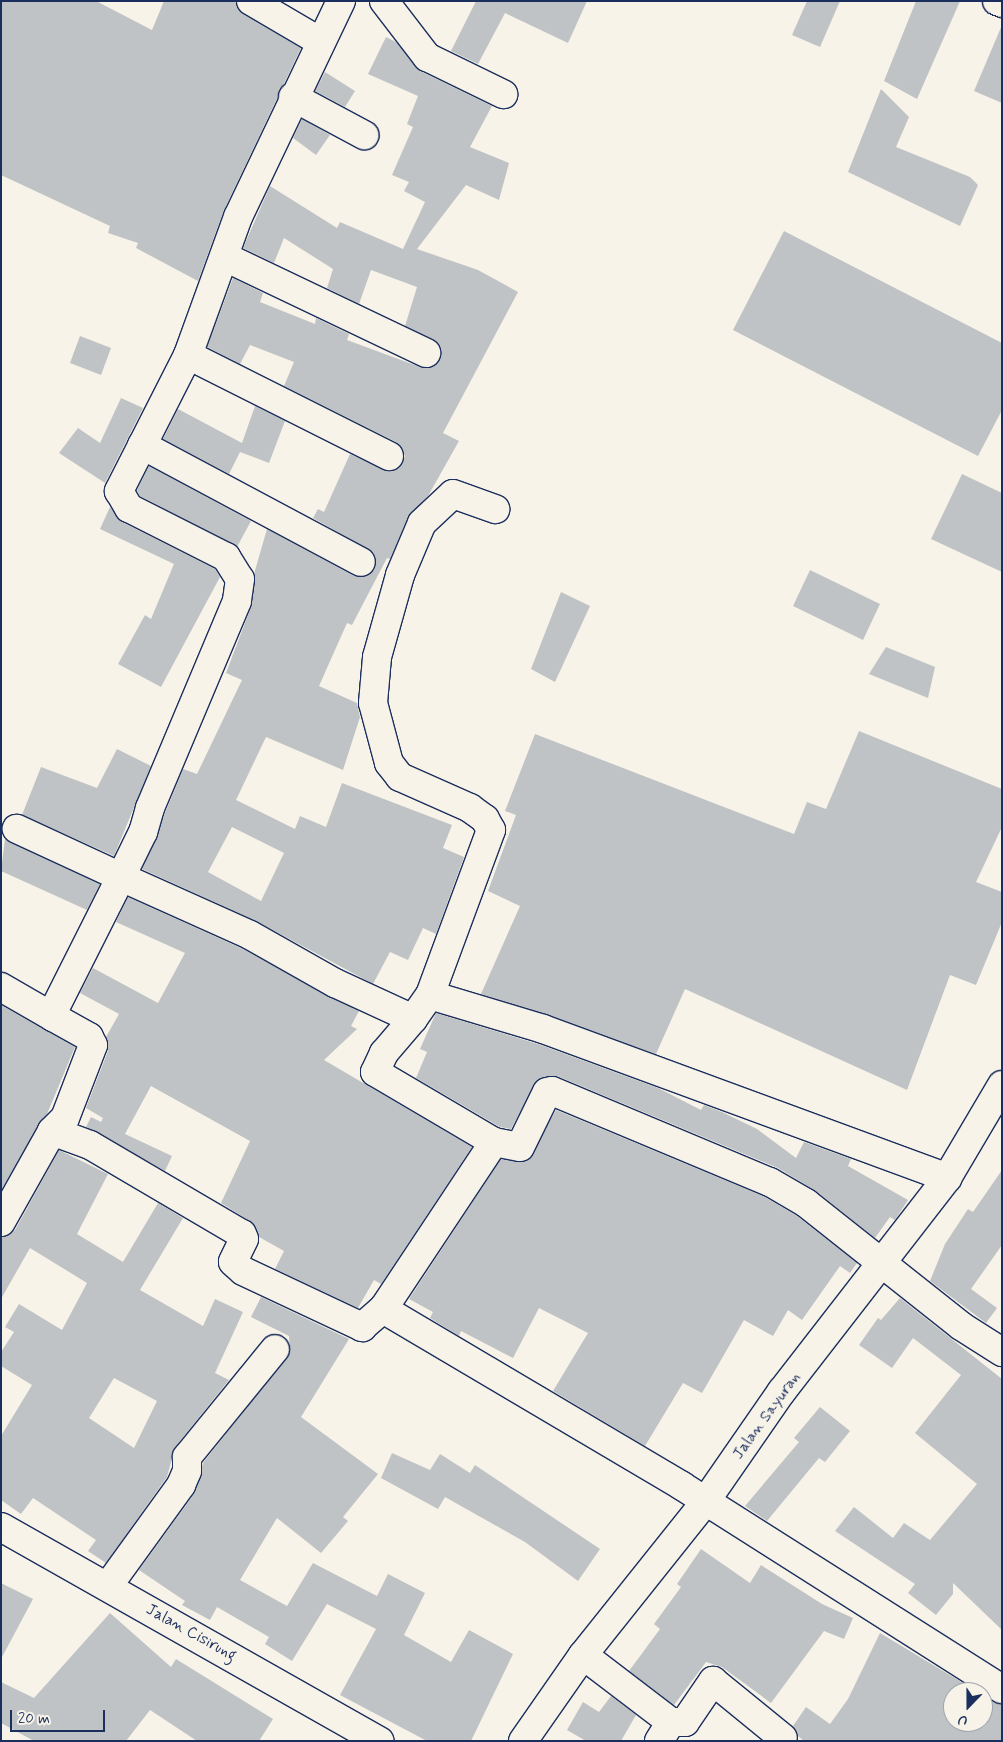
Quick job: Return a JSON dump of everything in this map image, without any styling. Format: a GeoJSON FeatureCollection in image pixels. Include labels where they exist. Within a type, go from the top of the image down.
{"type":"FeatureCollection","features":[{"type":"Feature","properties":{"kind":"street"},"geometry":{"type":"LineString","coordinates":[[252,1],[321,42]]}},
{"type":"Feature","properties":{"kind":"street"},"geometry":{"type":"LineString","coordinates":[[53,1017],[143,832],[150,808],[240,590],[240,579],[226,557],[129,508],[122,500],[119,491],[188,355],[238,217],[293,97],[341,1]]}},
{"type":"Feature","properties":{"kind":"street"},"geometry":{"type":"LineString","coordinates":[[384,1],[427,57],[503,94]]}},
{"type":"Feature","properties":{"kind":"street"},"geometry":{"type":"LineString","coordinates":[[997,1],[1002,3]]}},
{"type":"Feature","properties":{"kind":"street"},"geometry":{"type":"LineString","coordinates":[[293,97],[364,135]]}},
{"type":"Feature","properties":{"kind":"street"},"geometry":{"type":"LineString","coordinates":[[225,257],[426,353]]}},
{"type":"Feature","properties":{"kind":"street"},"geometry":{"type":"LineString","coordinates":[[188,355],[389,456]]}},
{"type":"Feature","properties":{"kind":"street"},"geometry":{"type":"LineString","coordinates":[[142,445],[361,562]]}},
{"type":"Feature","properties":{"kind":"street"},"geometry":{"type":"LineString","coordinates":[[495,509],[453,494],[422,523],[400,575],[377,657],[373,703],[389,763],[400,777],[470,808],[485,819],[490,830],[430,995],[413,1019],[384,1053],[375,1072],[494,1142],[520,1146],[547,1092],[552,1091],[770,1182],[806,1202],[961,1326],[1002,1352]]}},
{"type":"Feature","properties":{"kind":"street"},"geometry":{"type":"LineString","coordinates":[[17,829],[250,935],[335,983],[413,1019]]}},
{"type":"Feature","properties":{"kind":"street"},"geometry":{"type":"LineString","coordinates":[[1,988],[88,1037],[93,1045],[65,1118],[52,1131],[1,1222]]}},
{"type":"Feature","properties":{"kind":"street"},"geometry":{"type":"LineString","coordinates":[[430,995],[544,1029],[947,1178]]}},
{"type":"Feature","properties":{"kind":"street","name":"Jalan Sayuran"},"geometry":{"type":"LineString","coordinates":[[523,1741],[583,1655],[705,1502],[782,1391],[947,1178],[998,1103]]}},
{"type":"Feature","properties":{"kind":"street"},"geometry":{"type":"LineString","coordinates":[[52,1131],[90,1145],[242,1234],[244,1238],[233,1262],[243,1271],[362,1327],[383,1309],[494,1142]]}},
{"type":"Feature","properties":{"kind":"street"},"geometry":{"type":"LineString","coordinates":[[383,1309],[705,1502],[1002,1689]]}},
{"type":"Feature","properties":{"kind":"street"},"geometry":{"type":"LineString","coordinates":[[108,1586],[181,1485],[187,1471],[187,1457],[276,1349]]}},
{"type":"Feature","properties":{"kind":"street","name":"Jalan Cisirung"},"geometry":{"type":"LineString","coordinates":[[1,1527],[108,1586],[365,1737]]}},
{"type":"Feature","properties":{"kind":"street"},"geometry":{"type":"LineString","coordinates":[[583,1655],[665,1731],[685,1722],[713,1681],[783,1738]]}},
{"type":"Feature","properties":{"kind":"building"},"geometry":{"type":"Polygon","coordinates":[[[1,1],[96,1],[152,30],[164,1],[235,1],[243,14],[301,48],[224,210],[198,281],[136,248],[138,243],[108,233],[110,226],[1,175],[1,1]]]}},
{"type":"Feature","properties":{"kind":"building"},"geometry":{"type":"Polygon","coordinates":[[[476,1],[587,1],[568,43],[505,13],[478,64],[451,51],[476,1]]]}},
{"type":"Feature","properties":{"kind":"building"},"geometry":{"type":"Polygon","coordinates":[[[807,1],[840,1],[820,47],[792,35],[807,1]]]}},
{"type":"Feature","properties":{"kind":"building"},"geometry":{"type":"Polygon","coordinates":[[[916,1],[960,1],[917,99],[884,81],[916,1]]]}},
{"type":"Feature","properties":{"kind":"building"},"geometry":{"type":"Polygon","coordinates":[[[1002,25],[1002,103],[974,91],[1002,25]]]}},
{"type":"Feature","properties":{"kind":"building"},"geometry":{"type":"Polygon","coordinates":[[[386,37],[396,42],[420,71],[492,106],[470,147],[509,163],[499,200],[466,185],[417,249],[478,270],[518,292],[443,433],[459,441],[428,496],[408,517],[390,559],[387,558],[352,625],[347,623],[319,686],[357,703],[360,717],[343,770],[266,737],[236,800],[295,829],[300,816],[326,827],[342,783],[452,825],[443,848],[464,857],[436,934],[423,928],[408,960],[390,952],[373,984],[256,921],[142,869],[183,769],[197,774],[242,680],[226,673],[251,607],[254,574],[267,529],[354,576],[369,575],[375,569],[374,553],[313,518],[318,509],[324,512],[350,454],[389,472],[398,469],[405,456],[396,442],[284,386],[294,362],[250,345],[240,364],[207,347],[233,278],[263,293],[260,302],[315,324],[316,318],[349,334],[347,340],[420,367],[434,366],[440,359],[439,344],[405,326],[417,287],[371,270],[359,304],[327,288],[333,269],[284,238],[274,263],[243,248],[270,186],[337,228],[340,222],[403,249],[425,202],[404,191],[409,182],[392,175],[413,127],[407,124],[418,96],[368,74],[386,37]],[[232,827],[208,872],[261,901],[284,853],[232,827]]]}},
{"type":"Feature","properties":{"kind":"building"},"geometry":{"type":"Polygon","coordinates":[[[325,72],[355,91],[345,107],[315,91],[325,72]]]}},
{"type":"Feature","properties":{"kind":"building"},"geometry":{"type":"Polygon","coordinates":[[[881,89],[909,117],[896,147],[970,177],[978,185],[960,226],[848,172],[881,89]]]}},
{"type":"Feature","properties":{"kind":"building"},"geometry":{"type":"Polygon","coordinates":[[[302,119],[330,135],[316,155],[293,138],[302,119]]]}},
{"type":"Feature","properties":{"kind":"building"},"geometry":{"type":"Polygon","coordinates":[[[784,231],[1002,343],[1002,410],[978,456],[733,330],[784,231]]]}},
{"type":"Feature","properties":{"kind":"building"},"geometry":{"type":"Polygon","coordinates":[[[80,336],[111,348],[101,375],[70,363],[80,336]]]}},
{"type":"Feature","properties":{"kind":"building"},"geometry":{"type":"Polygon","coordinates":[[[121,398],[143,408],[105,483],[59,453],[78,428],[100,443],[121,398]]]}},
{"type":"Feature","properties":{"kind":"building"},"geometry":{"type":"Polygon","coordinates":[[[255,406],[285,421],[269,463],[240,452],[229,474],[163,439],[178,409],[242,443],[255,406]]]}},
{"type":"Feature","properties":{"kind":"building"},"geometry":{"type":"Polygon","coordinates":[[[149,466],[251,521],[237,547],[140,496],[137,490],[149,466]]]}},
{"type":"Feature","properties":{"kind":"building"},"geometry":{"type":"Polygon","coordinates":[[[962,474],[1002,493],[1002,572],[931,539],[962,474]]]}},
{"type":"Feature","properties":{"kind":"building"},"geometry":{"type":"Polygon","coordinates":[[[110,507],[122,522],[215,569],[220,577],[161,687],[118,664],[145,615],[151,619],[174,564],[100,529],[110,507]]]}},
{"type":"Feature","properties":{"kind":"building"},"geometry":{"type":"Polygon","coordinates":[[[810,570],[880,604],[863,640],[793,606],[810,570]]]}},
{"type":"Feature","properties":{"kind":"building"},"geometry":{"type":"Polygon","coordinates":[[[561,592],[590,606],[555,682],[531,669],[561,592]]]}},
{"type":"Feature","properties":{"kind":"building"},"geometry":{"type":"Polygon","coordinates":[[[886,647],[935,667],[928,698],[869,674],[886,647]]]}},
{"type":"Feature","properties":{"kind":"building"},"geometry":{"type":"Polygon","coordinates":[[[859,731],[1002,789],[1002,827],[976,882],[1002,892],[1002,922],[976,985],[950,975],[907,1090],[685,989],[656,1054],[481,994],[520,906],[488,891],[516,815],[505,811],[535,734],[794,834],[807,802],[826,809],[859,731]]]}},
{"type":"Feature","properties":{"kind":"building"},"geometry":{"type":"Polygon","coordinates":[[[117,749],[151,766],[114,856],[22,815],[41,767],[97,788],[117,749]]]}},
{"type":"Feature","properties":{"kind":"building"},"geometry":{"type":"Polygon","coordinates":[[[5,839],[100,884],[87,910],[1,871],[5,839]]]}},
{"type":"Feature","properties":{"kind":"building"},"geometry":{"type":"Polygon","coordinates":[[[128,897],[243,949],[359,1011],[351,1026],[357,1029],[324,1060],[472,1147],[381,1284],[374,1280],[358,1308],[275,1269],[284,1251],[259,1237],[250,1221],[221,1203],[250,1141],[151,1086],[125,1134],[172,1156],[165,1171],[86,1127],[91,1117],[101,1122],[103,1118],[86,1108],[108,1051],[106,1037],[119,1014],[80,993],[93,968],[158,1003],[185,953],[116,922],[128,897]]]}},
{"type":"Feature","properties":{"kind":"building"},"geometry":{"type":"Polygon","coordinates":[[[1,1005],[75,1047],[47,1114],[1,1190],[1,1005]]]}},
{"type":"Feature","properties":{"kind":"building"},"geometry":{"type":"Polygon","coordinates":[[[436,1013],[538,1044],[658,1088],[701,1110],[704,1105],[722,1112],[757,1129],[796,1158],[804,1142],[851,1159],[848,1166],[908,1200],[895,1220],[890,1217],[875,1238],[816,1191],[778,1168],[557,1076],[537,1080],[511,1129],[500,1127],[416,1078],[427,1052],[420,1049],[436,1013]]]}},
{"type":"Feature","properties":{"kind":"building"},"geometry":{"type":"Polygon","coordinates":[[[556,1110],[763,1196],[797,1216],[857,1263],[850,1273],[840,1266],[802,1320],[788,1310],[773,1336],[744,1320],[702,1393],[683,1383],[645,1446],[553,1391],[588,1333],[539,1308],[513,1358],[461,1331],[459,1336],[430,1318],[433,1312],[409,1299],[501,1159],[527,1161],[556,1110]]]}},
{"type":"Feature","properties":{"kind":"building"},"geometry":{"type":"Polygon","coordinates":[[[59,1150],[108,1174],[77,1234],[123,1262],[158,1203],[183,1218],[140,1290],[203,1326],[215,1299],[243,1312],[215,1373],[229,1380],[175,1447],[167,1477],[106,1563],[88,1551],[96,1540],[33,1498],[21,1514],[1,1500],[1,1436],[32,1385],[1,1366],[1,1352],[14,1332],[5,1327],[19,1304],[62,1330],[87,1283],[30,1248],[1,1299],[1,1238],[15,1230],[59,1150]],[[114,1378],[89,1418],[134,1448],[157,1401],[114,1378]]]}},
{"type":"Feature","properties":{"kind":"building"},"geometry":{"type":"Polygon","coordinates":[[[1002,1170],[1002,1245],[971,1289],[997,1308],[986,1323],[930,1281],[945,1244],[968,1209],[973,1212],[1002,1170]]]}},
{"type":"Feature","properties":{"kind":"building"},"geometry":{"type":"Polygon","coordinates":[[[261,1297],[349,1339],[301,1417],[378,1474],[343,1517],[348,1521],[321,1553],[277,1518],[240,1580],[287,1606],[313,1563],[377,1596],[388,1574],[425,1593],[404,1635],[451,1662],[469,1630],[513,1654],[471,1741],[427,1741],[340,1695],[376,1629],[327,1604],[292,1661],[265,1644],[269,1637],[217,1607],[210,1620],[182,1605],[185,1601],[139,1570],[194,1494],[203,1463],[290,1352],[289,1336],[251,1317],[261,1297]]]}},
{"type":"Feature","properties":{"kind":"building"},"geometry":{"type":"Polygon","coordinates":[[[900,1298],[1002,1379],[1002,1630],[953,1583],[953,1594],[936,1615],[908,1593],[915,1584],[835,1531],[854,1507],[893,1538],[904,1523],[930,1540],[977,1484],[915,1433],[961,1375],[913,1338],[892,1368],[859,1345],[878,1318],[881,1320],[900,1298]]]}},
{"type":"Feature","properties":{"kind":"building"},"geometry":{"type":"Polygon","coordinates":[[[820,1407],[850,1431],[825,1462],[819,1458],[767,1521],[745,1506],[799,1442],[794,1438],[820,1407]]]}},
{"type":"Feature","properties":{"kind":"building"},"geometry":{"type":"Polygon","coordinates":[[[392,1453],[430,1470],[440,1454],[470,1473],[475,1465],[600,1549],[578,1581],[525,1542],[445,1497],[438,1509],[381,1478],[392,1453]]]}},
{"type":"Feature","properties":{"kind":"building"},"geometry":{"type":"Polygon","coordinates":[[[701,1549],[750,1583],[761,1565],[822,1604],[853,1618],[844,1639],[824,1631],[771,1703],[722,1667],[706,1662],[674,1705],[629,1671],[660,1629],[654,1624],[681,1587],[677,1584],[701,1549]]]}},
{"type":"Feature","properties":{"kind":"building"},"geometry":{"type":"Polygon","coordinates":[[[1,1583],[33,1599],[1,1659],[1,1583]]]}},
{"type":"Feature","properties":{"kind":"building"},"geometry":{"type":"Polygon","coordinates":[[[110,1613],[171,1667],[176,1659],[273,1719],[259,1741],[197,1741],[150,1710],[126,1741],[34,1741],[1,1723],[1,1682],[34,1698],[110,1613]]]}},
{"type":"Feature","properties":{"kind":"building"},"geometry":{"type":"Polygon","coordinates":[[[880,1633],[961,1682],[943,1682],[943,1732],[993,1732],[993,1700],[1002,1705],[1002,1741],[804,1741],[798,1736],[793,1726],[806,1707],[830,1724],[848,1699],[880,1633]]]}},
{"type":"Feature","properties":{"kind":"building"},"geometry":{"type":"Polygon","coordinates":[[[611,1696],[636,1715],[621,1741],[586,1741],[567,1730],[583,1702],[599,1712],[611,1696]]]}}]}
